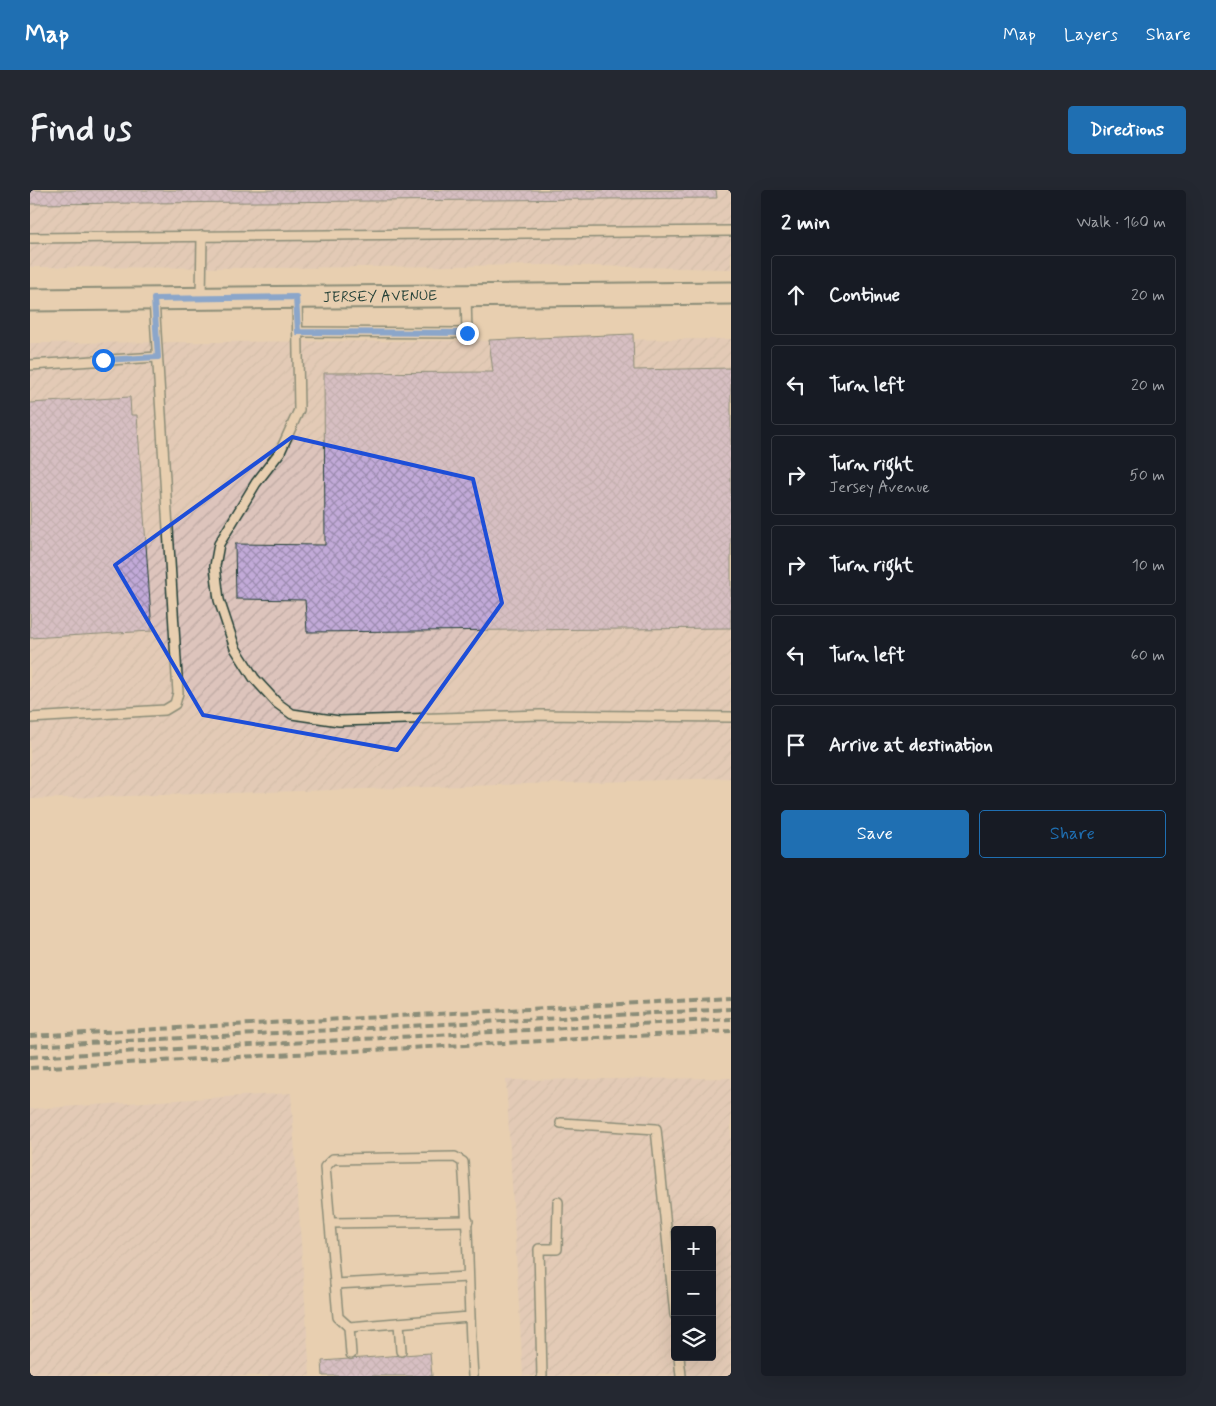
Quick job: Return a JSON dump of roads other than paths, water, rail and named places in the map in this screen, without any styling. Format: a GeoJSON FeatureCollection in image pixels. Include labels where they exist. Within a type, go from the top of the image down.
{"type":"FeatureCollection","features":[{"type":"Feature","properties":{"kind":"street","name":"JERSEY AVENUE"},"geometry":{"type":"LineString","coordinates":[[30,300],[731,293]]}},
{"type":"Feature","properties":{"kind":"lane"},"geometry":{"type":"LineString","coordinates":[[30,238],[731,231]]}},
{"type":"Feature","properties":{"kind":"lane"},"geometry":{"type":"LineString","coordinates":[[201,298],[202,236]]}},
{"type":"Feature","properties":{"kind":"lane"},"geometry":{"type":"LineString","coordinates":[[298,332],[467,333],[466,295]]}},
{"type":"Feature","properties":{"kind":"lane"},"geometry":{"type":"LineString","coordinates":[[296,297],[299,410],[280,452],[256,483],[219,544],[215,566],[219,600],[235,648],[254,678],[277,703],[292,714],[339,721],[540,715],[731,717]]}},
{"type":"Feature","properties":{"kind":"lane"},"geometry":{"type":"LineString","coordinates":[[30,718],[165,710],[175,704],[178,693],[154,299]]}},
{"type":"Feature","properties":{"kind":"lane"},"geometry":{"type":"LineString","coordinates":[[30,364],[158,357]]}},
{"type":"Feature","properties":{"kind":"lane"},"geometry":{"type":"LineString","coordinates":[[561,1123],[656,1129],[671,1276]]}},
{"type":"Feature","properties":{"kind":"lane"},"geometry":{"type":"LineString","coordinates":[[351,1354],[349,1327],[338,1317],[325,1167],[333,1159],[455,1157],[463,1162],[468,1221],[469,1317],[473,1376]]}},
{"type":"Feature","properties":{"kind":"lane"},"geometry":{"type":"LineString","coordinates":[[542,1376],[538,1249],[557,1249],[558,1202]]}},
{"type":"Feature","properties":{"kind":"lane"},"geometry":{"type":"LineString","coordinates":[[330,1222],[468,1221]]}},
{"type":"Feature","properties":{"kind":"lane"},"geometry":{"type":"LineString","coordinates":[[335,1284],[468,1276]]}},
{"type":"Feature","properties":{"kind":"lane"},"geometry":{"type":"LineString","coordinates":[[349,1327],[469,1317]]}},
{"type":"Feature","properties":{"kind":"lane"},"geometry":{"type":"LineString","coordinates":[[399,1323],[401,1351]]}},
{"type":"Feature","properties":{"kind":"lane"},"geometry":{"type":"LineString","coordinates":[[679,1361],[681,1376]]}},
{"type":"Feature","properties":{"kind":"railway"},"geometry":{"type":"LineString","coordinates":[[30,1036],[731,998]]}},
{"type":"Feature","properties":{"kind":"railway"},"geometry":{"type":"LineString","coordinates":[[30,1046],[731,1009]]}},
{"type":"Feature","properties":{"kind":"railway"},"geometry":{"type":"LineString","coordinates":[[30,1057],[731,1019]]}},
{"type":"Feature","properties":{"kind":"railway"},"geometry":{"type":"LineString","coordinates":[[30,1068],[731,1031]]}}]}
